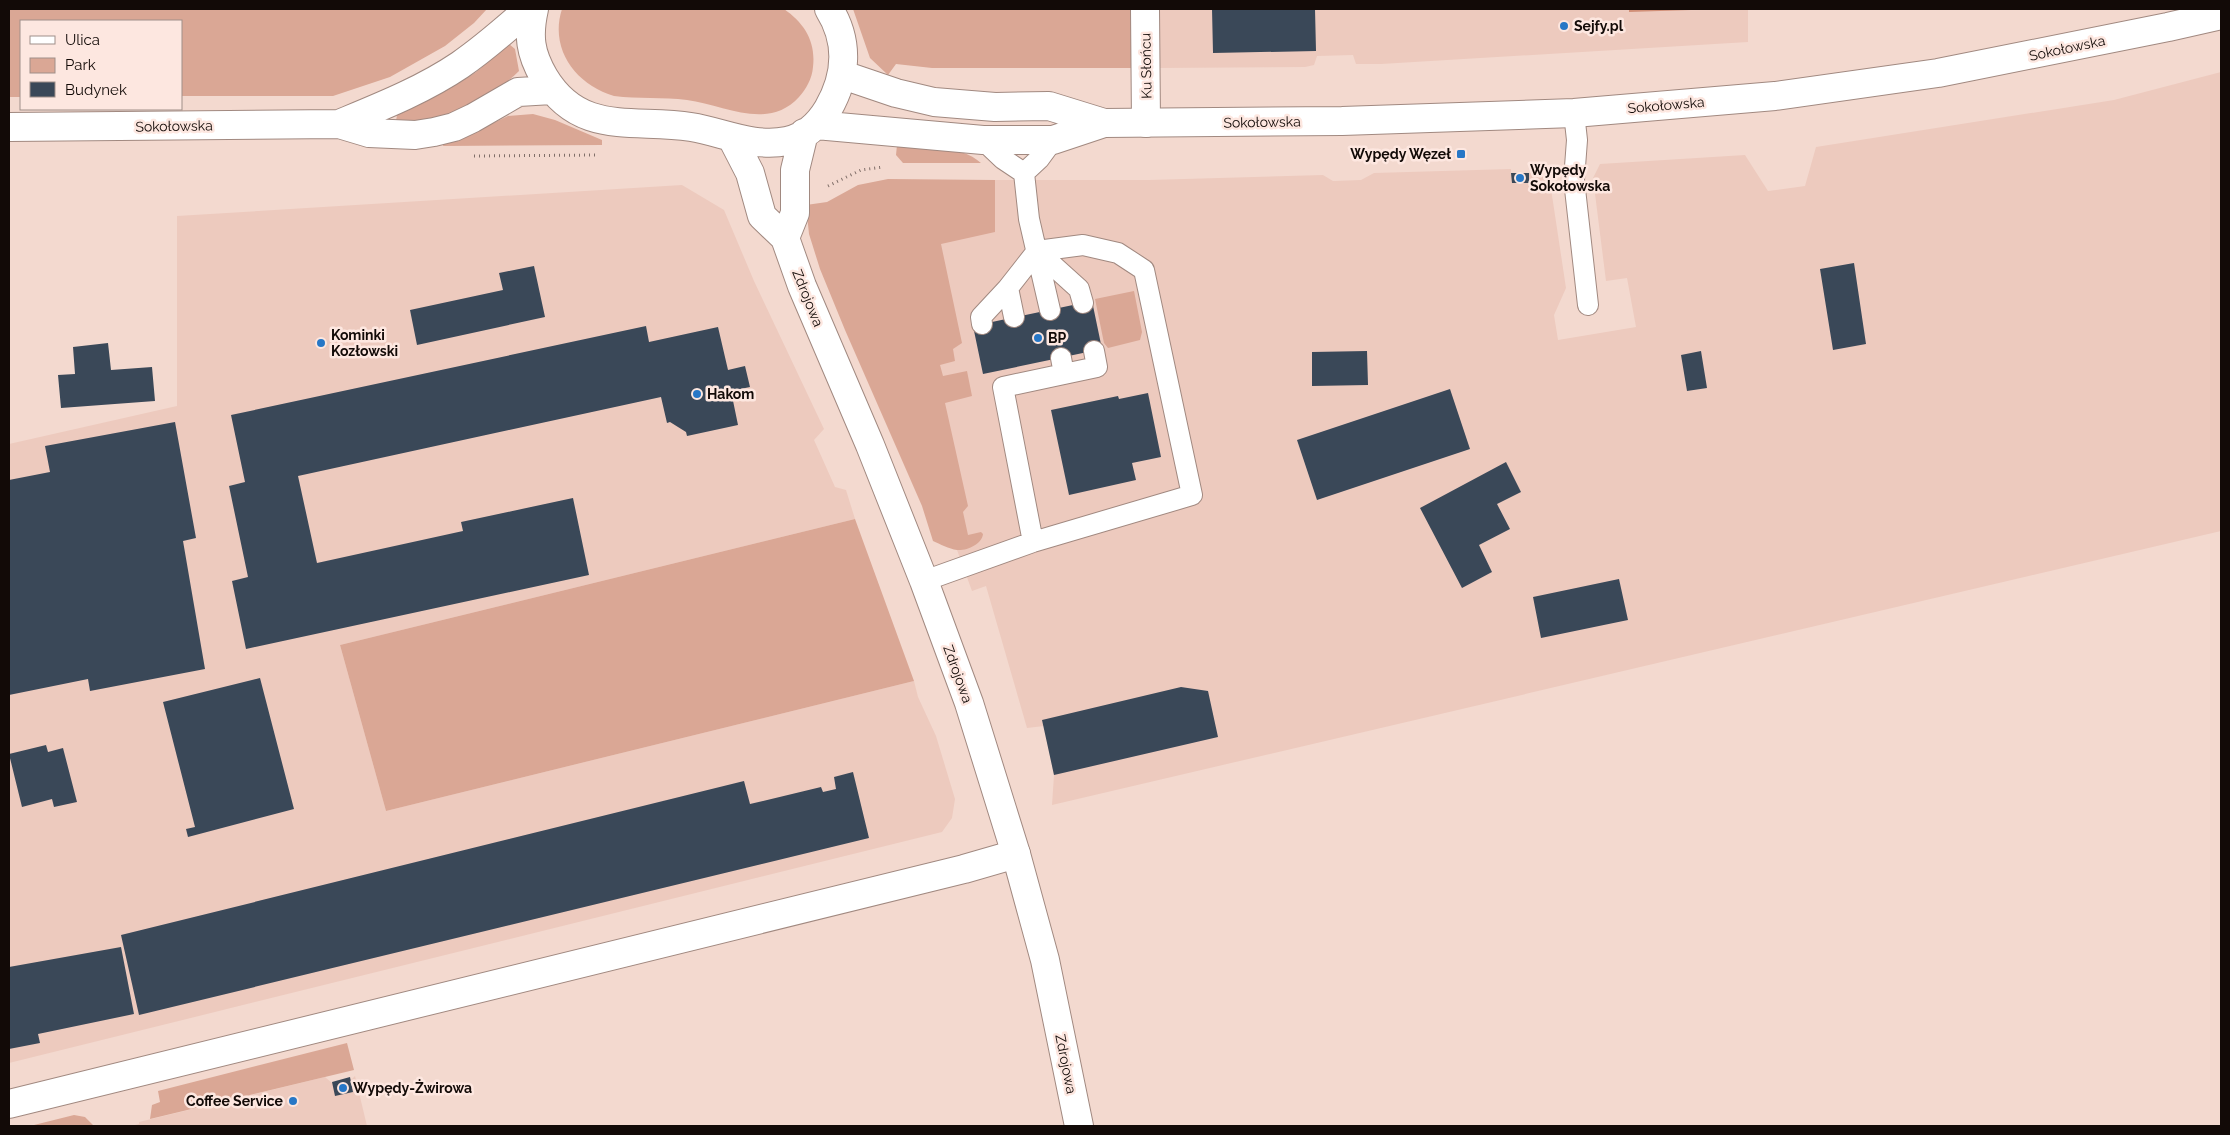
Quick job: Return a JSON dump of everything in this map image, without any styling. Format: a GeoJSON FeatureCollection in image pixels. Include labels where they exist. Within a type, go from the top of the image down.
{"type":"FeatureCollection","features":[{"type":"Feature","properties":{"kind":"street","name":"Sokołowska"},"geometry":{"type":"LineString","coordinates":[[339,124],[385,105],[461,65],[529,9]]}},
{"type":"Feature","properties":{"kind":"street"},"geometry":{"type":"LineString","coordinates":[[534,9],[530,25],[534,61],[552,90],[584,116],[634,124],[690,127],[732,138],[765,143],[788,140],[810,129]]}},
{"type":"Feature","properties":{"kind":"street"},"geometry":{"type":"LineString","coordinates":[[785,238],[795,213],[795,170],[810,129],[833,100],[843,75],[844,55],[841,34],[829,9]]}},
{"type":"Feature","properties":{"kind":"street","name":"Ku Słońcu"},"geometry":{"type":"LineString","coordinates":[[1145,9],[1146,123]]}},
{"type":"Feature","properties":{"kind":"street","name":"Sokołowska"},"geometry":{"type":"LineString","coordinates":[[810,129],[983,140],[1053,140],[1104,124],[1408,120],[1574,112],[1776,96],[1920,76],[2029,56],[2221,15]]}},
{"type":"Feature","properties":{"kind":"street","name":"Sokołowska"},"geometry":{"type":"LineString","coordinates":[[843,75],[896,93],[934,102],[995,107],[1049,106],[1104,124]]}},
{"type":"Feature","properties":{"kind":"street","name":"Sokołowska"},"geometry":{"type":"LineString","coordinates":[[9,127],[339,124],[369,132],[415,135],[434,132],[473,118],[518,92],[552,90]]}},
{"type":"Feature","properties":{"kind":"street","name":"Zdrojowa"},"geometry":{"type":"LineString","coordinates":[[732,138],[750,173],[762,216],[785,238],[802,286],[870,445],[924,581],[969,703],[1016,854],[1046,960],[1079,1126]]}},
{"type":"Feature","properties":{"kind":"street"},"geometry":{"type":"LineString","coordinates":[[9,1104],[964,869],[1016,854]]}},
{"type":"Feature","properties":{"kind":"lane"},"geometry":{"type":"LineString","coordinates":[[1574,112],[1577,140],[1574,180],[1588,305]]}},
{"type":"Feature","properties":{"kind":"lane"},"geometry":{"type":"LineString","coordinates":[[983,140],[1003,159],[1024,173]]}},
{"type":"Feature","properties":{"kind":"lane"},"geometry":{"type":"LineString","coordinates":[[1024,173],[1053,140]]}},
{"type":"Feature","properties":{"kind":"lane"},"geometry":{"type":"LineString","coordinates":[[1024,173],[1029,219],[1050,310]]}},
{"type":"Feature","properties":{"kind":"lane"},"geometry":{"type":"LineString","coordinates":[[924,581],[1033,542],[1192,495],[1144,270],[1118,253],[1083,245],[1037,251],[1008,288],[981,317],[982,324]]}},
{"type":"Feature","properties":{"kind":"lane"},"geometry":{"type":"LineString","coordinates":[[1037,251],[1080,289],[1083,303]]}},
{"type":"Feature","properties":{"kind":"lane"},"geometry":{"type":"LineString","coordinates":[[1008,288],[1014,318]]}},
{"type":"Feature","properties":{"kind":"lane"},"geometry":{"type":"LineString","coordinates":[[1033,542],[997,380],[1063,366],[1097,366],[1094,350]]}},
{"type":"Feature","properties":{"kind":"path"},"geometry":{"type":"LineString","coordinates":[[818,187],[837,182],[861,170],[893,167]]}},
{"type":"Feature","properties":{"kind":"shaded area"},"geometry":{"type":"Polygon","coordinates":[[[1156,9],[1748,9],[1748,42],[1381,64],[1356,64],[1353,55],[1317,56],[1314,65],[1305,67],[1157,68],[1156,9]]]}},
{"type":"Feature","properties":{"kind":"shaded area"},"geometry":{"type":"Polygon","coordinates":[[[1629,9],[1722,9],[1629,12],[1629,9]]]}},
{"type":"Feature","properties":{"kind":"shaded area"},"geometry":{"type":"Polygon","coordinates":[[[2221,72],[2221,531],[1052,805],[1054,775],[1044,726],[1027,728],[986,586],[972,591],[957,550],[895,180],[1149,180],[1323,175],[1333,181],[1361,180],[1374,173],[1511,169],[1511,173],[1533,173],[1533,169],[1548,169],[1566,288],[1554,315],[1558,340],[1636,327],[1627,278],[1606,281],[1593,178],[1600,164],[1745,155],[1768,191],[1805,186],[1816,147],[2114,100],[2221,72]]]}},
{"type":"Feature","properties":{"kind":"shaded area"},"geometry":{"type":"Polygon","coordinates":[[[682,185],[724,210],[754,281],[824,429],[814,440],[835,487],[846,490],[855,519],[340,645],[386,811],[914,681],[918,697],[936,736],[955,799],[952,818],[942,832],[9,1063],[9,444],[177,406],[177,216],[682,185]]]}},
{"type":"Feature","properties":{"kind":"shaded area","name":"Coffee Service"},"geometry":{"type":"Polygon","coordinates":[[[355,1076],[367,1126],[131,1126],[139,1124],[139,1122],[325,1077],[332,1083],[348,1078],[351,1080],[355,1076]]]}},
{"type":"Feature","properties":{"kind":"green space"},"geometry":{"type":"Polygon","coordinates":[[[9,9],[487,9],[474,23],[445,46],[390,77],[333,96],[182,96],[182,20],[20,20],[20,97],[9,97],[9,9]]]}},
{"type":"Feature","properties":{"kind":"green space"},"geometry":{"type":"Polygon","coordinates":[[[562,9],[784,9],[803,27],[810,41],[813,49],[811,76],[799,97],[787,107],[774,113],[745,113],[687,100],[614,96],[600,91],[588,83],[577,74],[569,63],[559,38],[562,9]]]}},
{"type":"Feature","properties":{"kind":"green space"},"geometry":{"type":"Polygon","coordinates":[[[853,9],[1136,9],[1137,68],[932,68],[896,64],[888,75],[870,58],[853,9]]]}},
{"type":"Feature","properties":{"kind":"green space"},"geometry":{"type":"Polygon","coordinates":[[[509,44],[515,49],[519,71],[494,91],[445,115],[412,121],[396,121],[397,115],[438,95],[476,72],[509,44]]]}},
{"type":"Feature","properties":{"kind":"green space"},"geometry":{"type":"Polygon","coordinates":[[[533,114],[555,120],[602,140],[602,145],[443,146],[444,142],[462,138],[508,116],[533,114]]]}},
{"type":"Feature","properties":{"kind":"green space"},"geometry":{"type":"Polygon","coordinates":[[[897,145],[952,149],[963,152],[981,163],[903,163],[896,155],[897,145]]]}},
{"type":"Feature","properties":{"kind":"green space"},"geometry":{"type":"Polygon","coordinates":[[[888,179],[995,180],[995,232],[941,244],[962,343],[953,349],[955,361],[940,365],[943,376],[967,371],[972,396],[945,403],[968,506],[963,512],[968,535],[981,532],[983,534],[977,544],[961,550],[933,541],[922,506],[820,269],[809,234],[806,205],[827,202],[858,185],[888,179]]]}},
{"type":"Feature","properties":{"kind":"green space"},"geometry":{"type":"Polygon","coordinates":[[[1134,291],[1142,332],[1140,340],[1108,348],[1104,343],[1095,299],[1134,291]]]}},
{"type":"Feature","properties":{"kind":"green space"},"geometry":{"type":"Polygon","coordinates":[[[855,519],[914,681],[386,811],[340,645],[855,519]]]}},
{"type":"Feature","properties":{"kind":"green space"},"geometry":{"type":"Polygon","coordinates":[[[347,1043],[354,1070],[150,1119],[152,1105],[160,1102],[158,1091],[347,1043]]]}},
{"type":"Feature","properties":{"kind":"green space"},"geometry":{"type":"Polygon","coordinates":[[[74,1115],[85,1117],[94,1126],[30,1126],[74,1115]]]}},
{"type":"Feature","properties":{"kind":"building"},"geometry":{"type":"Polygon","coordinates":[[[1212,9],[1315,9],[1316,51],[1213,53],[1212,9]]]}},
{"type":"Feature","properties":{"kind":"building","name":"Wypędy Sokołowska"},"geometry":{"type":"Polygon","coordinates":[[[1511,173],[1529,173],[1529,183],[1512,183],[1511,173]]]}},
{"type":"Feature","properties":{"kind":"building"},"geometry":{"type":"Polygon","coordinates":[[[1854,263],[1866,344],[1833,350],[1820,269],[1854,263]]]}},
{"type":"Feature","properties":{"kind":"building"},"geometry":{"type":"Polygon","coordinates":[[[534,266],[545,317],[417,345],[410,310],[503,290],[499,273],[534,266]]]}},
{"type":"Feature","properties":{"kind":"building"},"geometry":{"type":"Polygon","coordinates":[[[1092,301],[1102,349],[983,374],[973,326],[1092,301]]]}},
{"type":"Feature","properties":{"kind":"building"},"geometry":{"type":"Polygon","coordinates":[[[646,326],[649,342],[718,327],[728,370],[745,366],[750,387],[731,391],[738,425],[687,436],[686,432],[670,422],[667,423],[661,397],[298,476],[317,563],[463,531],[461,522],[573,498],[589,575],[246,649],[232,581],[248,577],[229,486],[245,482],[231,415],[646,326]]]}},
{"type":"Feature","properties":{"kind":"building"},"geometry":{"type":"Polygon","coordinates":[[[108,343],[111,370],[152,367],[155,401],[61,408],[58,375],[75,374],[73,347],[108,343]]]}},
{"type":"Feature","properties":{"kind":"building"},"geometry":{"type":"Polygon","coordinates":[[[1367,351],[1368,385],[1312,386],[1312,352],[1367,351]]]}},
{"type":"Feature","properties":{"kind":"building"},"geometry":{"type":"Polygon","coordinates":[[[1701,351],[1707,388],[1687,391],[1681,355],[1701,351]]]}},
{"type":"Feature","properties":{"kind":"building"},"geometry":{"type":"Polygon","coordinates":[[[1450,389],[1470,449],[1317,500],[1297,440],[1450,389]]]}},
{"type":"Feature","properties":{"kind":"building"},"geometry":{"type":"Polygon","coordinates":[[[1148,393],[1161,457],[1132,463],[1136,480],[1069,495],[1051,410],[1118,396],[1119,399],[1148,393]]]}},
{"type":"Feature","properties":{"kind":"building"},"geometry":{"type":"Polygon","coordinates":[[[175,422],[196,538],[183,541],[205,669],[90,691],[88,679],[9,695],[9,480],[50,472],[45,446],[175,422]]]}},
{"type":"Feature","properties":{"kind":"building"},"geometry":{"type":"Polygon","coordinates":[[[1506,462],[1521,492],[1497,504],[1510,529],[1479,545],[1492,572],[1462,588],[1420,508],[1506,462]]]}},
{"type":"Feature","properties":{"kind":"building"},"geometry":{"type":"Polygon","coordinates":[[[1619,579],[1628,620],[1541,638],[1533,597],[1619,579]]]}},
{"type":"Feature","properties":{"kind":"building"},"geometry":{"type":"Polygon","coordinates":[[[260,678],[294,809],[188,837],[186,829],[195,827],[163,702],[260,678]]]}},
{"type":"Feature","properties":{"kind":"building"},"geometry":{"type":"Polygon","coordinates":[[[1181,687],[1208,691],[1218,737],[1054,775],[1042,720],[1181,687]]]}},
{"type":"Feature","properties":{"kind":"building"},"geometry":{"type":"Polygon","coordinates":[[[46,745],[48,752],[63,748],[77,802],[54,807],[52,799],[22,807],[9,754],[46,745]]]}},
{"type":"Feature","properties":{"kind":"building"},"geometry":{"type":"Polygon","coordinates":[[[853,772],[869,838],[139,1015],[121,935],[744,781],[750,804],[821,787],[823,792],[836,789],[834,777],[853,772]]]}},
{"type":"Feature","properties":{"kind":"building"},"geometry":{"type":"Polygon","coordinates":[[[121,947],[134,1014],[38,1034],[40,1043],[9,1049],[9,967],[121,947]]]}},
{"type":"Feature","properties":{"kind":"building","name":"Wypędy-Żwirowa"},"geometry":{"type":"Polygon","coordinates":[[[350,1077],[353,1092],[335,1096],[332,1082],[350,1077]]]}},
{"type":"Feature","properties":{"kind":"place","name":"Sejfy.pl"},"geometry":{"type":"Point","coordinates":[1564,26]}},
{"type":"Feature","properties":{"kind":"place","name":"Wypędy Węzeł"},"geometry":{"type":"Point","coordinates":[1461,154]}},
{"type":"Feature","properties":{"kind":"place","name":"Wypędy Sokołowska"},"geometry":{"type":"Point","coordinates":[1520,178]}},
{"type":"Feature","properties":{"kind":"place","name":"BP"},"geometry":{"type":"Point","coordinates":[1038,338]}},
{"type":"Feature","properties":{"kind":"place","name":"Kominki Kozłowski"},"geometry":{"type":"Point","coordinates":[321,343]}},
{"type":"Feature","properties":{"kind":"place","name":"Hakom"},"geometry":{"type":"Point","coordinates":[697,394]}},
{"type":"Feature","properties":{"kind":"place","name":"Wypędy-Żwirowa"},"geometry":{"type":"Point","coordinates":[343,1088]}},
{"type":"Feature","properties":{"kind":"place","name":"Coffee Service"},"geometry":{"type":"Point","coordinates":[293,1101]}}]}
